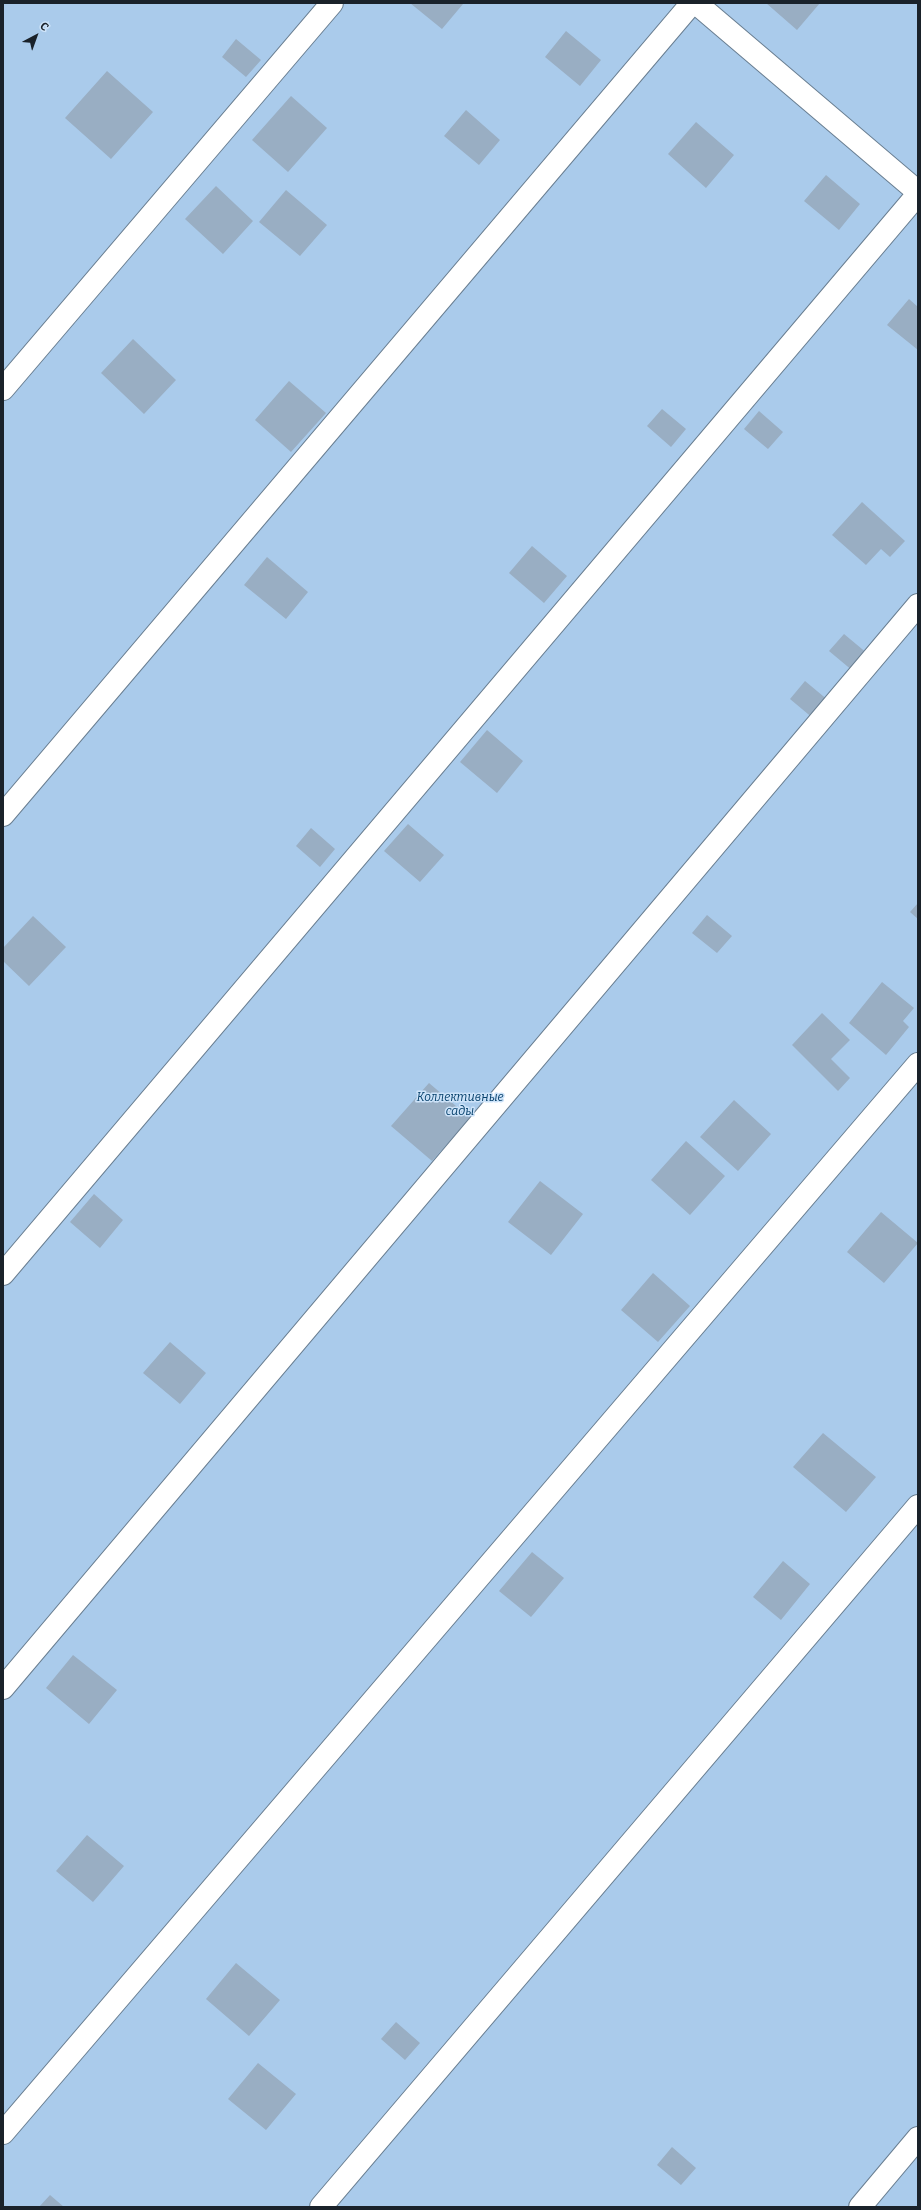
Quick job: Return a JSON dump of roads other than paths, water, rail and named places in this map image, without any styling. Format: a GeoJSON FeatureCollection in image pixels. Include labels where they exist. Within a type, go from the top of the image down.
{"type":"FeatureCollection","features":[{"type":"Feature","properties":{"kind":"street"},"geometry":{"type":"LineString","coordinates":[[3,389],[332,3]]}},
{"type":"Feature","properties":{"kind":"street"},"geometry":{"type":"LineString","coordinates":[[3,815],[692,3]]}},
{"type":"Feature","properties":{"kind":"street"},"geometry":{"type":"LineString","coordinates":[[3,1274],[918,193],[696,3]]}},
{"type":"Feature","properties":{"kind":"street"},"geometry":{"type":"LineString","coordinates":[[3,1688],[918,605]]}},
{"type":"Feature","properties":{"kind":"street"},"geometry":{"type":"LineString","coordinates":[[3,2133],[918,1064]]}},
{"type":"Feature","properties":{"kind":"street"},"geometry":{"type":"LineString","coordinates":[[321,2207],[918,1506]]}},
{"type":"Feature","properties":{"kind":"street"},"geometry":{"type":"LineString","coordinates":[[860,2207],[918,2138]]}},
{"type":"Feature","properties":{"kind":"park label","name":"Коллективные сады"},"geometry":{"type":"Point","coordinates":[460,1105]}}]}
